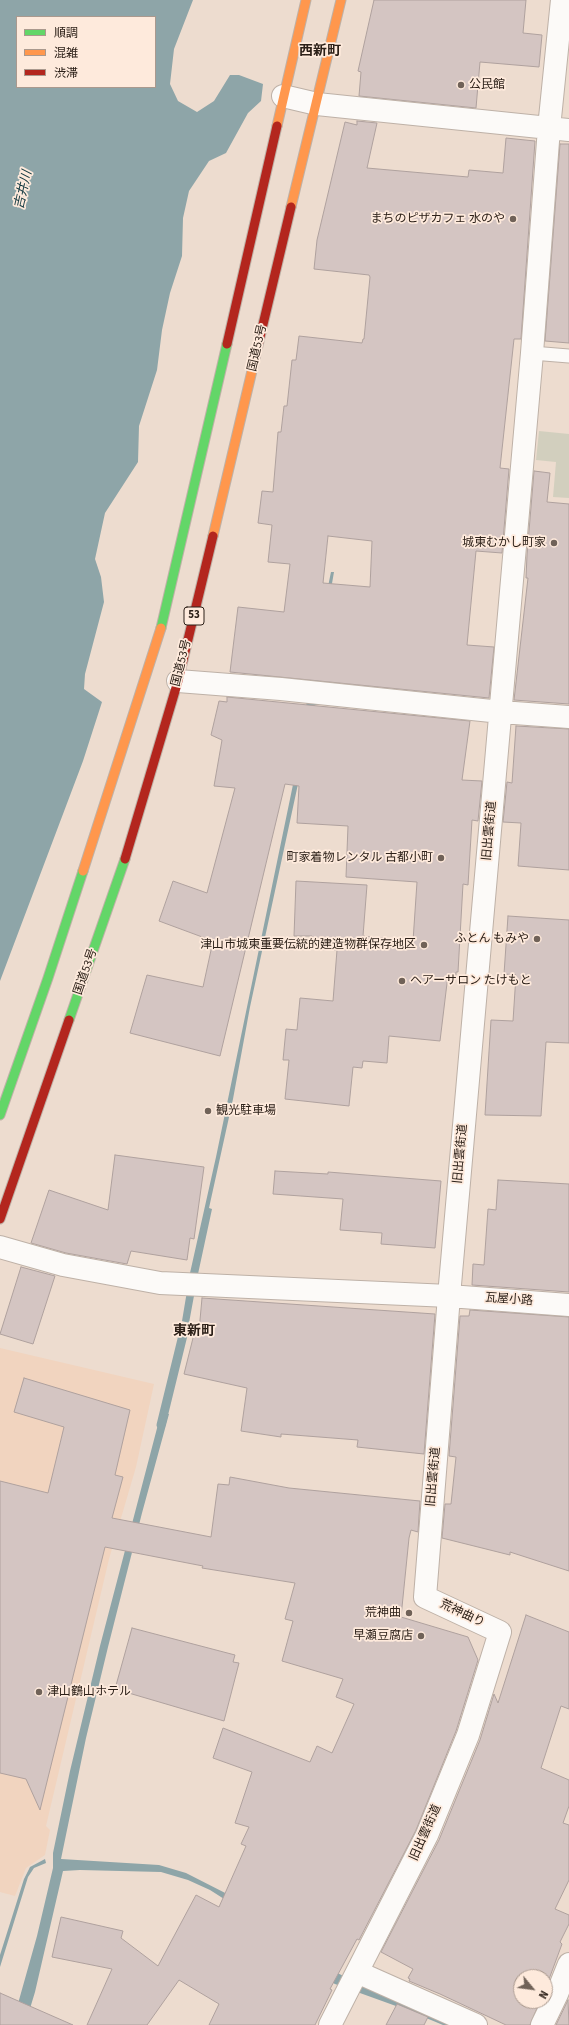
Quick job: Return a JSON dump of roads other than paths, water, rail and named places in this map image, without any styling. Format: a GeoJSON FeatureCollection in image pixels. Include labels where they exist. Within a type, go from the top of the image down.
{"type":"FeatureCollection","features":[{"type":"Feature","properties":{"kind":"highway","name":"53"},"geometry":{"type":"LineString","coordinates":[[0,1115],[48,978],[163,621],[306,0]]}},
{"type":"Feature","properties":{"kind":"highway","name":"国道53号"},"geometry":{"type":"LineString","coordinates":[[0,1219],[119,878],[178,681],[341,0]]}},
{"type":"Feature","properties":{"kind":"street","name":"旧出雲街道"},"geometry":{"type":"LineString","coordinates":[[425,1597],[449,1296],[532,353],[559,129],[562,0]]}},
{"type":"Feature","properties":{"kind":"street"},"geometry":{"type":"LineString","coordinates":[[283,96],[317,104],[559,129]]}},
{"type":"Feature","properties":{"kind":"street"},"geometry":{"type":"LineString","coordinates":[[178,681],[313,692],[501,712],[569,717]]}},
{"type":"Feature","properties":{"kind":"street","name":"瓦屋小路"},"geometry":{"type":"LineString","coordinates":[[0,1247],[63,1265],[160,1283],[449,1296],[569,1305]]}},
{"type":"Feature","properties":{"kind":"street","name":"荒神曲り"},"geometry":{"type":"LineString","coordinates":[[425,1597],[500,1632]]}},
{"type":"Feature","properties":{"kind":"street","name":"旧出雲街道"},"geometry":{"type":"LineString","coordinates":[[330,2025],[426,1835],[468,1734],[500,1632]]}},
{"type":"Feature","properties":{"kind":"street"},"geometry":{"type":"LineString","coordinates":[[542,2025],[558,1994],[569,1964]]}},
{"type":"Feature","properties":{"kind":"street"},"geometry":{"type":"LineString","coordinates":[[357,1972],[476,2025]]}},
{"type":"Feature","properties":{"kind":"lane"},"geometry":{"type":"LineString","coordinates":[[532,353],[569,356]]}},
{"type":"Feature","properties":{"kind":"water","name":"吉井川"},"geometry":{"type":"Polygon","coordinates":[[[0,0],[193,0],[174,49],[170,84],[178,101],[197,112],[214,101],[230,75],[239,75],[263,84],[261,101],[248,113],[226,153],[209,161],[189,191],[183,218],[182,256],[170,293],[162,330],[157,370],[139,426],[138,462],[105,513],[95,559],[101,577],[104,602],[85,674],[84,689],[102,702],[83,761],[0,981],[0,0]]]}},
{"type":"Feature","properties":{"kind":"water"},"geometry":{"type":"Polygon","coordinates":[[[331,572],[334,572],[326,618],[324,653],[318,685],[345,704],[315,705],[250,1007],[233,1099],[209,1208],[212,1209],[189,1323],[182,1321],[190,1273],[216,1157],[296,770],[315,649],[331,572]]]}},
{"type":"Feature","properties":{"kind":"water"},"geometry":{"type":"Polygon","coordinates":[[[161,1413],[169,1414],[108,1647],[86,1738],[61,1859],[159,1865],[186,1873],[235,1898],[304,1956],[369,1989],[462,2025],[443,2025],[407,2010],[335,1984],[302,1967],[232,1904],[210,1890],[188,1880],[161,1872],[80,1870],[63,1871],[35,1992],[25,2025],[12,2025],[37,1936],[53,1868],[53,1853],[70,1771],[100,1646],[161,1413]]]}},
{"type":"Feature","properties":{"kind":"water"},"geometry":{"type":"Polygon","coordinates":[[[45,1859],[46,1863],[34,1868],[28,1877],[0,1967],[0,1955],[24,1879],[30,1867],[45,1859]]]}},
{"type":"Feature","properties":{"kind":"waterway"},"geometry":{"type":"LineString","coordinates":[[161,1425],[184,1331]]}},
{"type":"Feature","properties":{"kind":"place","name":"公民館"},"geometry":{"type":"Point","coordinates":[461,85]}},
{"type":"Feature","properties":{"kind":"place","name":"まちのピザカフェ 水のや"},"geometry":{"type":"Point","coordinates":[513,219]}},
{"type":"Feature","properties":{"kind":"place","name":"城東むかし町家"},"geometry":{"type":"Point","coordinates":[554,543]}},
{"type":"Feature","properties":{"kind":"place","name":"町家着物レンタル 古都小町"},"geometry":{"type":"Point","coordinates":[441,858]}},
{"type":"Feature","properties":{"kind":"place","name":"ふとん もみや"},"geometry":{"type":"Point","coordinates":[537,939]}},
{"type":"Feature","properties":{"kind":"place","name":"津山市城東重要伝統的建造物群保存地区"},"geometry":{"type":"Point","coordinates":[424,945]}},
{"type":"Feature","properties":{"kind":"place","name":"ヘアーサロン たけもと"},"geometry":{"type":"Point","coordinates":[402,981]}},
{"type":"Feature","properties":{"kind":"place","name":"観光駐車場"},"geometry":{"type":"Point","coordinates":[208,1111]}},
{"type":"Feature","properties":{"kind":"place","name":"荒神曲"},"geometry":{"type":"Point","coordinates":[409,1613]}},
{"type":"Feature","properties":{"kind":"place","name":"早瀬豆腐店"},"geometry":{"type":"Point","coordinates":[421,1636]}},
{"type":"Feature","properties":{"kind":"place","name":"津山鶴山ホテル"},"geometry":{"type":"Point","coordinates":[39,1692]}},
{"type":"Feature","properties":{"kind":"district","name":"西新町"},"geometry":{"type":"Point","coordinates":[320,52]}},
{"type":"Feature","properties":{"kind":"district","name":"東新町"},"geometry":{"type":"Point","coordinates":[194,1332]}}]}
